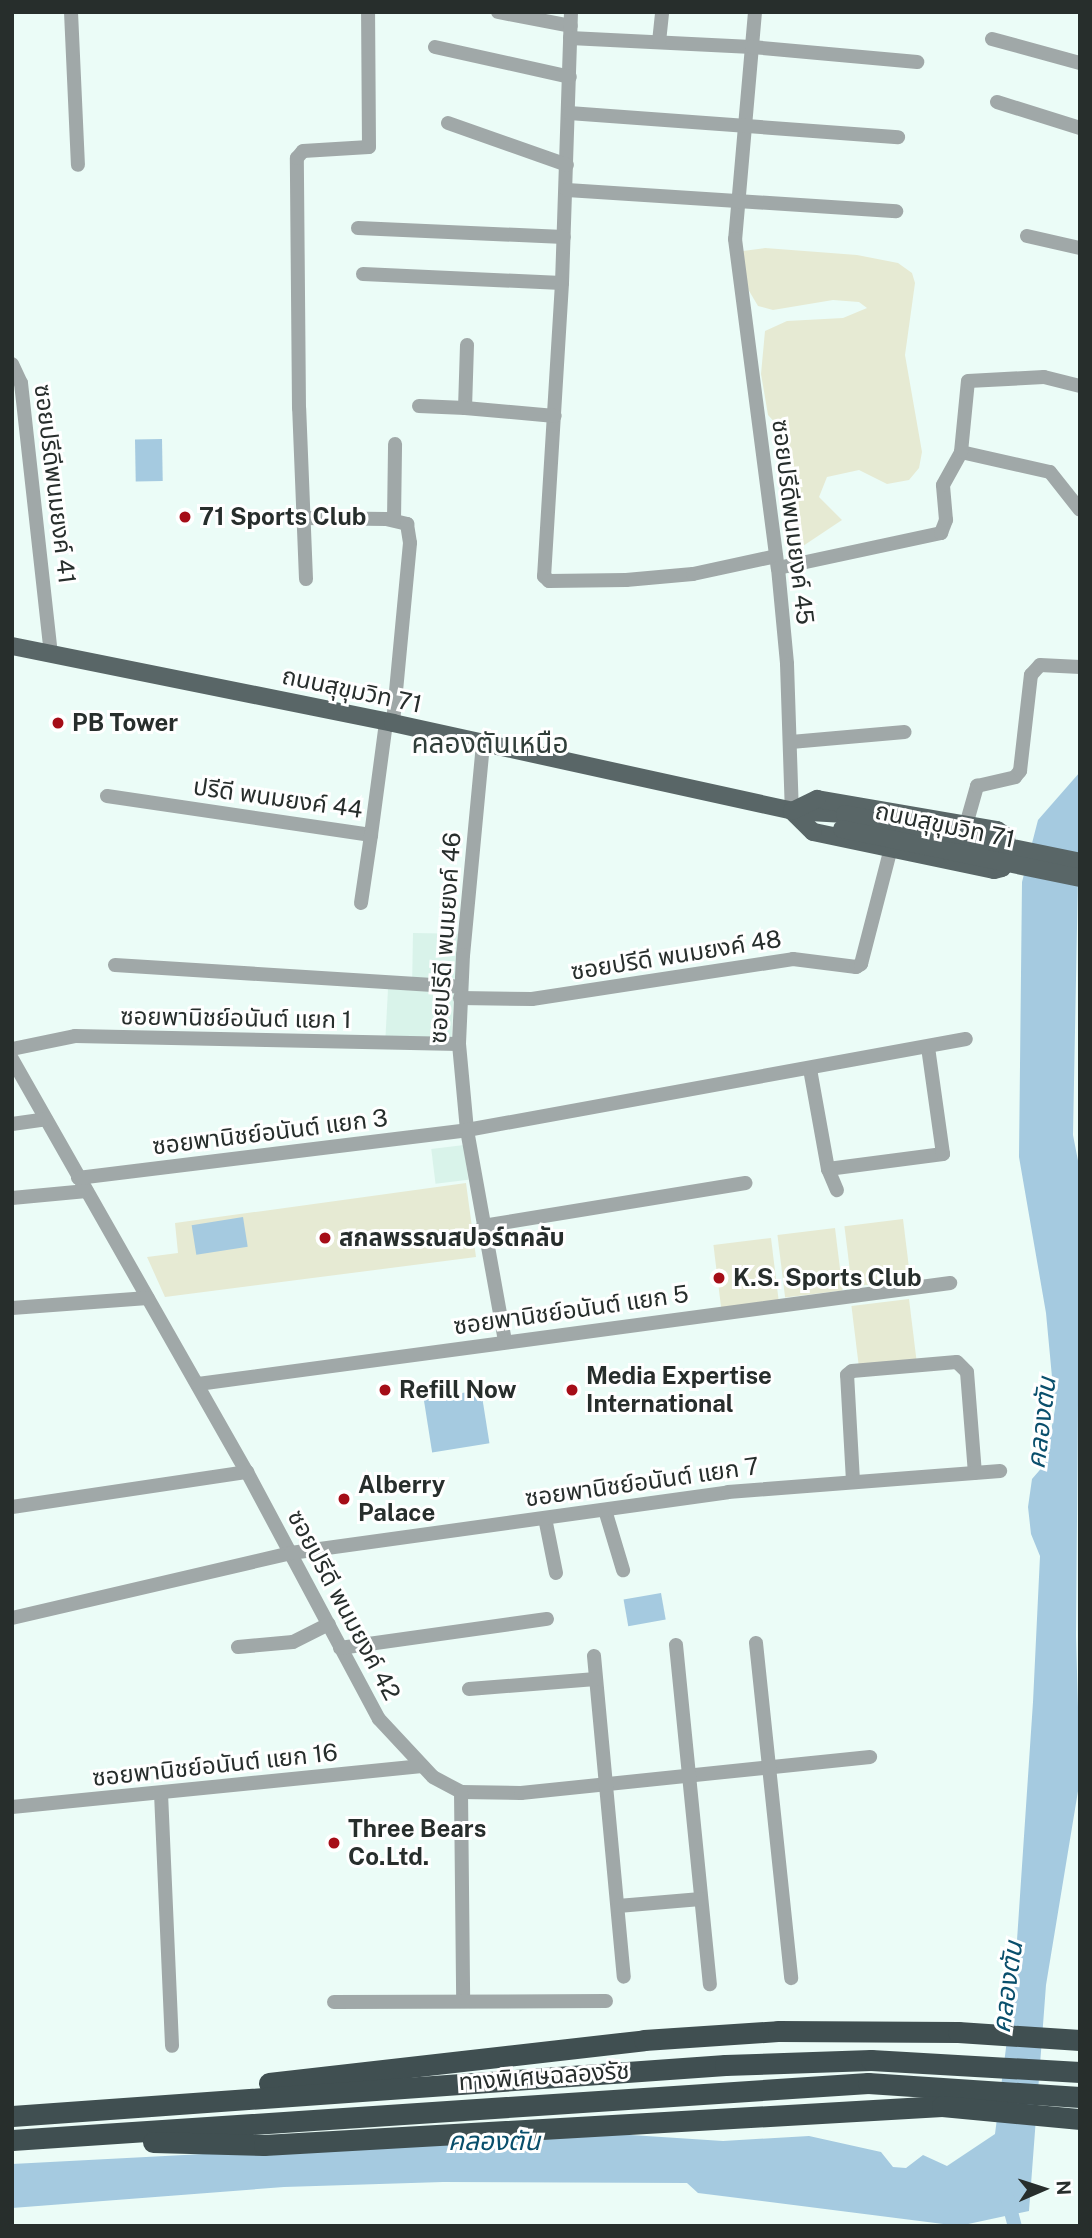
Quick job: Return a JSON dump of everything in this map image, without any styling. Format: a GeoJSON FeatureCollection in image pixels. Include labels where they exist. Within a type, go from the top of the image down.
{"type":"FeatureCollection","features":[{"type":"Feature","properties":{"kind":"highway"},"geometry":{"type":"LineString","coordinates":[[178,2102],[270,2083],[644,2040],[778,2031],[958,2032],[1080,2040]]}},
{"type":"Feature","properties":{"kind":"highway","name":"ทางพิเศษฉลองรัช"},"geometry":{"type":"LineString","coordinates":[[12,2116],[178,2102],[844,2061],[970,2062],[1080,2072]]}},
{"type":"Feature","properties":{"kind":"highway","name":"ทางพิเศษฉลองรัช"},"geometry":{"type":"LineString","coordinates":[[20,2140],[855,2084],[964,2087],[1080,2097]]}},
{"type":"Feature","properties":{"kind":"highway"},"geometry":{"type":"LineString","coordinates":[[20,2140],[264,2145],[942,2106],[1080,2119]]}},
{"type":"Feature","properties":{"kind":"main road","name":"ถนนสุขุมวิท 71"},"geometry":{"type":"LineString","coordinates":[[12,646],[390,722],[798,812],[1080,862]]}},
{"type":"Feature","properties":{"kind":"main road"},"geometry":{"type":"LineString","coordinates":[[817,799],[966,825],[1006,836],[1009,846],[1002,868],[813,832],[798,812],[817,799]]}},
{"type":"Feature","properties":{"kind":"main road","name":"ถนนสุขุมวิท 71"},"geometry":{"type":"LineString","coordinates":[[843,821],[1080,878]]}},
{"type":"Feature","properties":{"kind":"street"},"geometry":{"type":"LineString","coordinates":[[71,12],[78,165]]}},
{"type":"Feature","properties":{"kind":"street"},"geometry":{"type":"LineString","coordinates":[[306,579],[299,408],[297,158],[303,151],[367,149],[370,117],[368,12]]}},
{"type":"Feature","properties":{"kind":"street"},"geometry":{"type":"LineString","coordinates":[[498,12],[659,42],[752,47],[916,62]]}},
{"type":"Feature","properties":{"kind":"street"},"geometry":{"type":"LineString","coordinates":[[659,42],[662,12]]}},
{"type":"Feature","properties":{"kind":"street","name":"ซอยปรีดีพนมยงค์ 45"},"geometry":{"type":"LineString","coordinates":[[755,12],[735,239],[777,562],[798,812]]}},
{"type":"Feature","properties":{"kind":"street"},"geometry":{"type":"LineString","coordinates":[[571,25],[567,190],[544,576],[547,581],[693,574],[941,533],[946,520],[943,485],[961,452],[970,380],[1045,376],[1080,387]]}},
{"type":"Feature","properties":{"kind":"street"},"geometry":{"type":"LineString","coordinates":[[992,39],[1080,63]]}},
{"type":"Feature","properties":{"kind":"street"},"geometry":{"type":"LineString","coordinates":[[435,47],[570,77]]}},
{"type":"Feature","properties":{"kind":"street"},"geometry":{"type":"LineString","coordinates":[[997,102],[1080,128]]}},
{"type":"Feature","properties":{"kind":"street"},"geometry":{"type":"LineString","coordinates":[[569,113],[898,137]]}},
{"type":"Feature","properties":{"kind":"street"},"geometry":{"type":"LineString","coordinates":[[448,123],[567,165]]}},
{"type":"Feature","properties":{"kind":"street"},"geometry":{"type":"LineString","coordinates":[[567,190],[896,211]]}},
{"type":"Feature","properties":{"kind":"street"},"geometry":{"type":"LineString","coordinates":[[358,228],[564,237]]}},
{"type":"Feature","properties":{"kind":"street"},"geometry":{"type":"LineString","coordinates":[[1027,236],[1080,248]]}},
{"type":"Feature","properties":{"kind":"street"},"geometry":{"type":"LineString","coordinates":[[363,274],[562,283]]}},
{"type":"Feature","properties":{"kind":"street"},"geometry":{"type":"LineString","coordinates":[[465,408],[467,345]]}},
{"type":"Feature","properties":{"kind":"street","name":"ซอยปรีดีพนมยงค์ 41"},"geometry":{"type":"LineString","coordinates":[[12,364],[22,383],[51,654]]}},
{"type":"Feature","properties":{"kind":"street"},"geometry":{"type":"LineString","coordinates":[[419,406],[555,416]]}},
{"type":"Feature","properties":{"kind":"street"},"geometry":{"type":"LineString","coordinates":[[304,518],[394,520],[395,444]]}},
{"type":"Feature","properties":{"kind":"street"},"geometry":{"type":"LineString","coordinates":[[961,452],[1050,472],[1080,510]]}},
{"type":"Feature","properties":{"kind":"street","name":"ปรีดี พนมยงค์ 44"},"geometry":{"type":"LineString","coordinates":[[107,796],[371,835],[390,722],[410,543],[407,524],[394,520]]}},
{"type":"Feature","properties":{"kind":"street"},"geometry":{"type":"LineString","coordinates":[[966,825],[977,786],[1020,771],[1031,675],[1040,666],[1080,667]]}},
{"type":"Feature","properties":{"kind":"street"},"geometry":{"type":"LineString","coordinates":[[791,742],[905,732]]}},
{"type":"Feature","properties":{"kind":"street","name":"ซอยปรีดี พนมยงค์ 46"},"geometry":{"type":"LineString","coordinates":[[483,744],[460,993],[459,1044],[467,1130],[505,1341]]}},
{"type":"Feature","properties":{"kind":"street"},"geometry":{"type":"LineString","coordinates":[[361,902],[371,835]]}},
{"type":"Feature","properties":{"kind":"street","name":"ซอยปรีดี พนมยงค์ 48"},"geometry":{"type":"LineString","coordinates":[[460,993],[532,999],[793,959],[856,967],[861,964],[891,848]]}},
{"type":"Feature","properties":{"kind":"street"},"geometry":{"type":"LineString","coordinates":[[115,965],[460,993]]}},
{"type":"Feature","properties":{"kind":"street","name":"ซอยพานิชย์อนันต์ แยก 1"},"geometry":{"type":"LineString","coordinates":[[12,1049],[75,1036],[459,1044]]}},
{"type":"Feature","properties":{"kind":"street","name":"ซอยพานิชย์อนันต์ แยก 3"},"geometry":{"type":"LineString","coordinates":[[78,1178],[467,1130],[967,1039]]}},
{"type":"Feature","properties":{"kind":"street"},"geometry":{"type":"LineString","coordinates":[[828,1169],[943,1154],[928,1047]]}},
{"type":"Feature","properties":{"kind":"street","name":"ซอยปรีดี พนมยงค์ 42"},"geometry":{"type":"LineString","coordinates":[[12,1059],[247,1472],[379,1719],[422,1766],[461,1792]]}},
{"type":"Feature","properties":{"kind":"street"},"geometry":{"type":"LineString","coordinates":[[810,1069],[828,1169],[837,1190]]}},
{"type":"Feature","properties":{"kind":"street"},"geometry":{"type":"LineString","coordinates":[[12,1124],[46,1119]]}},
{"type":"Feature","properties":{"kind":"street"},"geometry":{"type":"LineString","coordinates":[[483,1226],[745,1183]]}},
{"type":"Feature","properties":{"kind":"street"},"geometry":{"type":"LineString","coordinates":[[12,1198],[87,1191]]}},
{"type":"Feature","properties":{"kind":"street","name":"ซอยพานิชย์อนันต์ แยก 5"},"geometry":{"type":"LineString","coordinates":[[198,1384],[950,1283]]}},
{"type":"Feature","properties":{"kind":"street"},"geometry":{"type":"LineString","coordinates":[[12,1308],[148,1298]]}},
{"type":"Feature","properties":{"kind":"street"},"geometry":{"type":"LineString","coordinates":[[853,1480],[846,1375],[852,1371],[957,1363],[967,1372],[975,1473]]}},
{"type":"Feature","properties":{"kind":"street","name":"ซอยพานิชย์อนันต์ แยก 7"},"geometry":{"type":"LineString","coordinates":[[12,1618],[291,1553],[605,1510],[853,1480],[1000,1471]]}},
{"type":"Feature","properties":{"kind":"street"},"geometry":{"type":"LineString","coordinates":[[12,1507],[247,1472]]}},
{"type":"Feature","properties":{"kind":"street"},"geometry":{"type":"LineString","coordinates":[[605,1510],[623,1570]]}},
{"type":"Feature","properties":{"kind":"street"},"geometry":{"type":"LineString","coordinates":[[545,1518],[556,1573]]}},
{"type":"Feature","properties":{"kind":"street"},"geometry":{"type":"LineString","coordinates":[[340,1648],[547,1619]]}},
{"type":"Feature","properties":{"kind":"street"},"geometry":{"type":"LineString","coordinates":[[238,1647],[293,1642],[329,1624]]}},
{"type":"Feature","properties":{"kind":"street"},"geometry":{"type":"LineString","coordinates":[[756,1643],[790,1978]]}},
{"type":"Feature","properties":{"kind":"street"},"geometry":{"type":"LineString","coordinates":[[676,1644],[710,1984]]}},
{"type":"Feature","properties":{"kind":"street"},"geometry":{"type":"LineString","coordinates":[[594,1656],[624,1977]]}},
{"type":"Feature","properties":{"kind":"street"},"geometry":{"type":"LineString","coordinates":[[469,1689],[597,1679]]}},
{"type":"Feature","properties":{"kind":"street"},"geometry":{"type":"LineString","coordinates":[[463,2000],[461,1792],[607,1786],[870,1758]]}},
{"type":"Feature","properties":{"kind":"street","name":"ซอยพานิชย์อนันต์ แยก 16"},"geometry":{"type":"LineString","coordinates":[[12,1807],[422,1766]]}},
{"type":"Feature","properties":{"kind":"street"},"geometry":{"type":"LineString","coordinates":[[161,1793],[172,2046]]}},
{"type":"Feature","properties":{"kind":"street"},"geometry":{"type":"LineString","coordinates":[[618,1906],[701,1899]]}},
{"type":"Feature","properties":{"kind":"street"},"geometry":{"type":"LineString","coordinates":[[334,2002],[606,2001]]}},
{"type":"Feature","properties":{"kind":"shaded area"},"geometry":{"type":"Polygon","coordinates":[[[765,248],[857,255],[898,263],[912,273],[915,283],[905,355],[922,452],[919,468],[909,480],[887,484],[859,470],[827,477],[819,497],[842,520],[797,550],[789,545],[784,525],[799,492],[785,485],[778,472],[778,450],[788,437],[768,415],[761,374],[765,331],[787,321],[843,318],[867,308],[859,302],[833,300],[773,310],[758,306],[745,284],[743,251],[765,248]]]}},
{"type":"Feature","properties":{"kind":"shaded area"},"geometry":{"type":"Polygon","coordinates":[[[413,933],[458,934],[457,979],[412,978],[413,933]]]}},
{"type":"Feature","properties":{"kind":"shaded area"},"geometry":{"type":"Polygon","coordinates":[[[388,989],[454,992],[451,1040],[385,1037],[388,989]]]}},
{"type":"Feature","properties":{"kind":"shaded area"},"geometry":{"type":"Polygon","coordinates":[[[464,1145],[468,1180],[436,1184],[431,1149],[464,1145]]]}},
{"type":"Feature","properties":{"kind":"shaded area","name":"สกลพรรณสปอร์ตคลับ"},"geometry":{"type":"Polygon","coordinates":[[[466,1183],[476,1257],[165,1297],[147,1257],[178,1253],[175,1223],[466,1183]]]}},
{"type":"Feature","properties":{"kind":"shaded area"},"geometry":{"type":"Polygon","coordinates":[[[903,1219],[910,1280],[852,1287],[844,1226],[903,1219]]]}},
{"type":"Feature","properties":{"kind":"shaded area"},"geometry":{"type":"Polygon","coordinates":[[[835,1228],[843,1291],[785,1298],[777,1235],[835,1228]]]}},
{"type":"Feature","properties":{"kind":"shaded area"},"geometry":{"type":"Polygon","coordinates":[[[771,1238],[779,1301],[721,1308],[713,1245],[771,1238]]]}},
{"type":"Feature","properties":{"kind":"shaded area"},"geometry":{"type":"Polygon","coordinates":[[[909,1299],[917,1361],[859,1368],[851,1306],[909,1299]]]}},
{"type":"Feature","properties":{"kind":"water"},"geometry":{"type":"Polygon","coordinates":[[[135,439],[162,439],[163,481],[136,481],[135,439]]]}},
{"type":"Feature","properties":{"kind":"water","name":"คลองตัน"},"geometry":{"type":"Polygon","coordinates":[[[1080,772],[1073,1135],[1080,1171],[1076,1636],[1080,1779],[1046,1985],[1029,2211],[959,2226],[698,2193],[687,2183],[443,2182],[284,2187],[12,2208],[12,2164],[600,2133],[723,2141],[809,2136],[881,2152],[893,2167],[906,2168],[923,2155],[947,2166],[995,2134],[1014,1985],[1033,1702],[1040,1556],[1031,1534],[1028,1507],[1032,1479],[1045,1464],[1055,1409],[1046,1313],[1019,1157],[1022,882],[1038,820],[1080,772]]]}},
{"type":"Feature","properties":{"kind":"water"},"geometry":{"type":"Polygon","coordinates":[[[243,1217],[248,1247],[196,1255],[192,1225],[243,1217]]]}},
{"type":"Feature","properties":{"kind":"water"},"geometry":{"type":"Polygon","coordinates":[[[481,1390],[489,1443],[432,1452],[424,1399],[481,1390]]]}},
{"type":"Feature","properties":{"kind":"water"},"geometry":{"type":"Polygon","coordinates":[[[661,1593],[666,1620],[628,1626],[624,1600],[661,1593]]]}},
{"type":"Feature","properties":{"kind":"waterway"},"geometry":{"type":"LineString","coordinates":[[1007,2197],[1015,2226]]}},
{"type":"Feature","properties":{"kind":"place","name":"71 Sports Club"},"geometry":{"type":"Point","coordinates":[185,517]}},
{"type":"Feature","properties":{"kind":"place","name":"PB Tower"},"geometry":{"type":"Point","coordinates":[58,723]}},
{"type":"Feature","properties":{"kind":"place","name":"สกลพรรณสปอร์ตคลับ"},"geometry":{"type":"Point","coordinates":[325,1238]}},
{"type":"Feature","properties":{"kind":"place","name":"K.S. Sports Club"},"geometry":{"type":"Point","coordinates":[719,1278]}},
{"type":"Feature","properties":{"kind":"place","name":"Refill Now"},"geometry":{"type":"Point","coordinates":[385,1390]}},
{"type":"Feature","properties":{"kind":"place","name":"Media Expertise International"},"geometry":{"type":"Point","coordinates":[572,1390]}},
{"type":"Feature","properties":{"kind":"place","name":"Alberry Palace"},"geometry":{"type":"Point","coordinates":[344,1499]}},
{"type":"Feature","properties":{"kind":"place","name":"Three Bears Co.Ltd."},"geometry":{"type":"Point","coordinates":[334,1843]}},
{"type":"Feature","properties":{"kind":"district","name":"คลองตันเหนือ"},"geometry":{"type":"Point","coordinates":[490,743]}}]}
